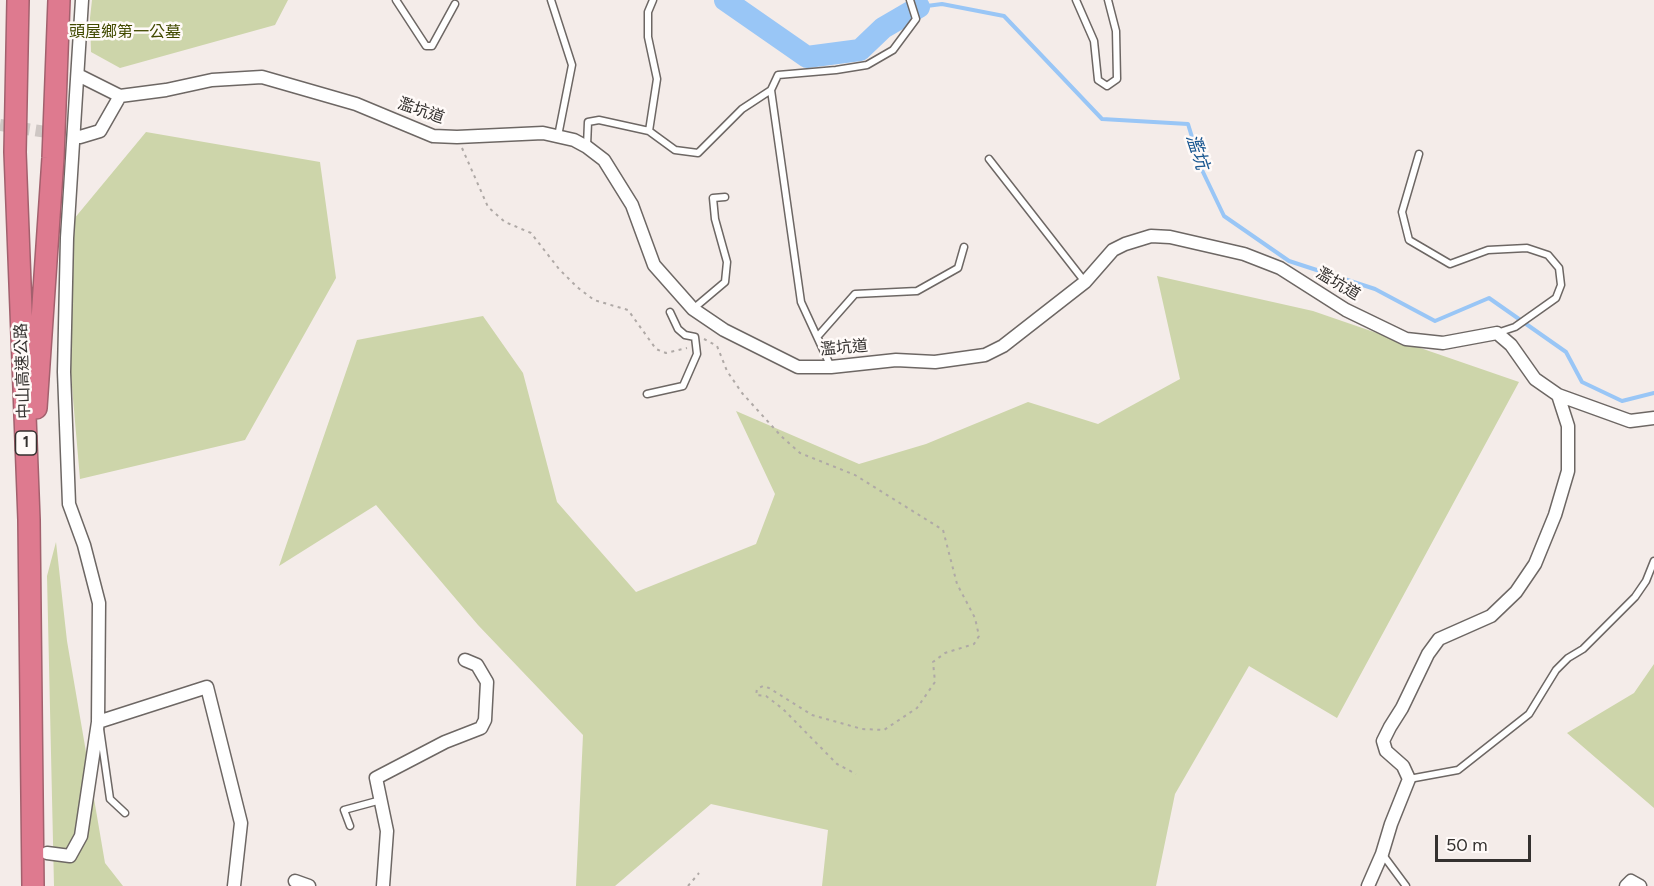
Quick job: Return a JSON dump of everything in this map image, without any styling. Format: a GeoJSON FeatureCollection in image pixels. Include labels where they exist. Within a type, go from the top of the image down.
{"type":"FeatureCollection","features":[{"type":"Feature","properties":{"kind":"highway","name":"中山高速公路"},"geometry":{"type":"LineString","coordinates":[[18,0],[15,152],[29,520],[33,886]]}},
{"type":"Feature","properties":{"kind":"highway"},"geometry":{"type":"LineString","coordinates":[[29,520],[54,158],[59,0]]}},
{"type":"Feature","properties":{"kind":"street"},"geometry":{"type":"LineString","coordinates":[[47,853],[70,856],[81,836],[98,722],[99,603],[84,545],[69,504],[64,372],[67,238],[78,75],[77,49],[82,0]]}},
{"type":"Feature","properties":{"kind":"street"},"geometry":{"type":"LineString","coordinates":[[78,75],[120,96],[100,131],[80,137]]}},
{"type":"Feature","properties":{"kind":"street","name":"濫坑道"},"geometry":{"type":"LineString","coordinates":[[120,96],[166,90],[212,80],[262,77],[356,104],[433,136],[543,133],[574,140],[604,160],[633,205],[654,265],[693,309],[723,330],[798,367],[831,367],[896,360],[935,362],[985,355],[1004,346],[1084,282],[1113,250],[1151,236],[1170,237],[1244,254],[1280,268],[1346,310],[1406,339],[1443,343],[1497,333]]}},
{"type":"Feature","properties":{"kind":"street"},"geometry":{"type":"LineString","coordinates":[[1497,333],[1511,345],[1535,379],[1558,395],[1630,421],[1654,418]]}},
{"type":"Feature","properties":{"kind":"street"},"geometry":{"type":"LineString","coordinates":[[1368,886],[1409,779],[1403,766],[1386,751],[1383,741],[1428,654],[1439,639],[1491,616],[1516,592],[1534,564],[1555,515],[1568,471],[1569,426],[1558,395]]}},
{"type":"Feature","properties":{"kind":"street"},"geometry":{"type":"LineString","coordinates":[[383,886],[387,831],[376,778],[445,742],[481,728],[485,720],[487,681],[477,664],[465,660]]}},
{"type":"Feature","properties":{"kind":"street"},"geometry":{"type":"LineString","coordinates":[[98,722],[207,687],[241,824],[234,886]]}},
{"type":"Feature","properties":{"kind":"street"},"geometry":{"type":"LineString","coordinates":[[295,881],[309,886]]}},
{"type":"Feature","properties":{"kind":"street"},"geometry":{"type":"LineString","coordinates":[[1626,886],[1631,881],[1640,886]]}},
{"type":"Feature","properties":{"kind":"lane"},"geometry":{"type":"LineString","coordinates":[[396,0],[426,46],[432,46],[455,4]]}},
{"type":"Feature","properties":{"kind":"lane"},"geometry":{"type":"LineString","coordinates":[[551,0],[572,65],[558,136]]}},
{"type":"Feature","properties":{"kind":"lane"},"geometry":{"type":"LineString","coordinates":[[649,131],[657,79],[648,37],[648,12],[653,0]]}},
{"type":"Feature","properties":{"kind":"lane"},"geometry":{"type":"LineString","coordinates":[[587,147],[588,122],[599,120],[649,131],[675,150],[698,153],[742,109],[771,90],[778,75],[867,65],[893,50],[916,19],[909,0]]}},
{"type":"Feature","properties":{"kind":"lane"},"geometry":{"type":"LineString","coordinates":[[1076,0],[1094,41],[1098,80],[1107,86],[1117,79],[1116,31],[1108,0]]}},
{"type":"Feature","properties":{"kind":"lane"},"geometry":{"type":"LineString","coordinates":[[771,90],[801,302],[831,367]]}},
{"type":"Feature","properties":{"kind":"lane"},"geometry":{"type":"LineString","coordinates":[[1419,154],[1402,212],[1409,240],[1450,264],[1488,250],[1527,248],[1548,255],[1559,268],[1561,285],[1556,298],[1515,327],[1497,333]]}},
{"type":"Feature","properties":{"kind":"lane"},"geometry":{"type":"LineString","coordinates":[[989,159],[1084,282]]}},
{"type":"Feature","properties":{"kind":"lane"},"geometry":{"type":"LineString","coordinates":[[693,309],[725,282],[727,262],[715,219],[713,198],[725,197]]}},
{"type":"Feature","properties":{"kind":"lane"},"geometry":{"type":"LineString","coordinates":[[818,336],[855,294],[917,291],[958,268],[964,247]]}},
{"type":"Feature","properties":{"kind":"lane"},"geometry":{"type":"LineString","coordinates":[[647,394],[683,386],[697,354],[696,337],[678,329],[670,312]]}},
{"type":"Feature","properties":{"kind":"lane"},"geometry":{"type":"LineString","coordinates":[[1409,779],[1458,770],[1529,714],[1556,670],[1568,658],[1583,649],[1635,597],[1646,582],[1654,561]]}},
{"type":"Feature","properties":{"kind":"lane"},"geometry":{"type":"LineString","coordinates":[[98,722],[110,799],[126,813]]}},
{"type":"Feature","properties":{"kind":"lane"},"geometry":{"type":"LineString","coordinates":[[350,826],[344,810],[381,800]]}},
{"type":"Feature","properties":{"kind":"lane"},"geometry":{"type":"LineString","coordinates":[[1382,854],[1406,886]]}},
{"type":"Feature","properties":{"kind":"path"},"geometry":{"type":"LineString","coordinates":[[457,137],[488,207],[505,222],[531,233],[559,269],[577,287],[594,300],[628,310],[656,349],[666,353],[675,352],[688,347],[696,337],[717,346],[727,371],[742,393],[781,436],[800,453],[855,475],[943,530],[957,584],[975,618],[979,636],[974,644],[945,653],[933,662],[935,682],[917,708],[884,730],[862,729],[812,715],[769,688],[763,686],[757,689],[756,695],[766,696],[783,709],[837,764],[856,774]]}},
{"type":"Feature","properties":{"kind":"path"},"geometry":{"type":"LineString","coordinates":[[688,886],[699,873]]}},
{"type":"Feature","properties":{"kind":"green space","name":"頭屋鄉第一公墓"},"geometry":{"type":"Polygon","coordinates":[[[92,0],[288,0],[275,25],[120,68],[91,52],[92,0]]]}},
{"type":"Feature","properties":{"kind":"green space"},"geometry":{"type":"Polygon","coordinates":[[[146,132],[320,162],[336,278],[245,440],[80,479],[59,237],[146,132]]]}},
{"type":"Feature","properties":{"kind":"green space"},"geometry":{"type":"Polygon","coordinates":[[[1157,276],[1313,311],[1519,382],[1337,718],[1249,666],[1175,794],[1156,886],[822,886],[828,830],[711,804],[615,886],[576,886],[583,735],[478,625],[376,505],[279,566],[357,340],[483,316],[523,373],[557,502],[636,592],[756,544],[775,494],[736,411],[859,464],[926,444],[1028,402],[1098,424],[1180,379],[1157,276]]]}},
{"type":"Feature","properties":{"kind":"green space"},"geometry":{"type":"Polygon","coordinates":[[[56,542],[67,641],[105,863],[123,886],[54,886],[47,576],[56,542]]]}},
{"type":"Feature","properties":{"kind":"green space"},"geometry":{"type":"Polygon","coordinates":[[[1654,664],[1654,808],[1567,733],[1634,693],[1654,664]]]}},
{"type":"Feature","properties":{"kind":"waterway","name":"濫坑"},"geometry":{"type":"LineString","coordinates":[[725,0],[807,57],[860,50],[883,28],[919,7]]}},
{"type":"Feature","properties":{"kind":"waterway","name":"濫坑"},"geometry":{"type":"LineString","coordinates":[[919,7],[942,4],[1004,16],[1102,119],[1188,124],[1202,170],[1224,216],[1289,261],[1375,289],[1435,321],[1489,298],[1566,352],[1582,382],[1622,401],[1654,393]]}},
{"type":"Feature","properties":{"kind":"tunnel"},"geometry":{"type":"LineString","coordinates":[[0,125],[80,137]]}}]}
